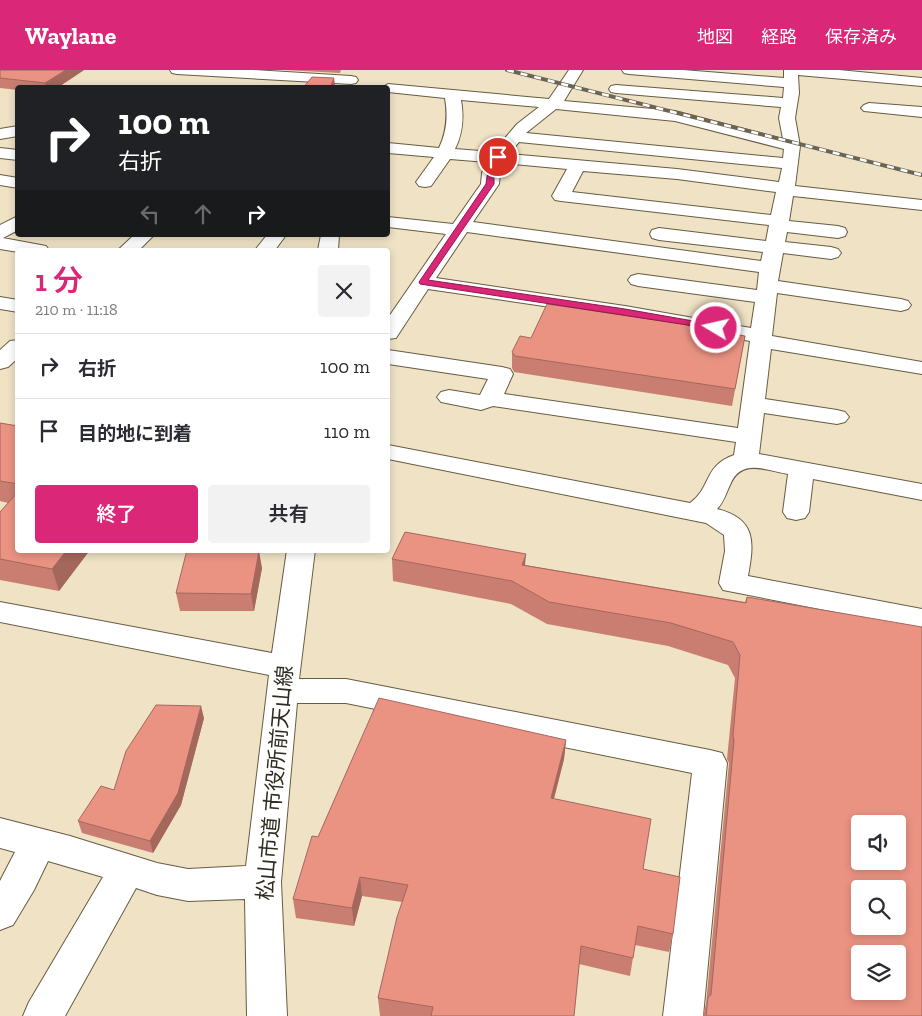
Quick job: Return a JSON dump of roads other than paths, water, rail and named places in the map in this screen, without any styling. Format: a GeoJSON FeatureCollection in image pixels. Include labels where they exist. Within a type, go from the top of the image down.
{"type":"FeatureCollection","features":[{"type":"Feature","properties":{"kind":"street"},"geometry":{"type":"LineString","coordinates":[[390,330],[490,184],[490,174],[498,157],[523,127],[552,104],[568,84],[576,70]]}},
{"type":"Feature","properties":{"kind":"street"},"geometry":{"type":"LineString","coordinates":[[629,70],[791,75],[922,82]]}},
{"type":"Feature","properties":{"kind":"street"},"geometry":{"type":"LineString","coordinates":[[185,73],[313,83],[351,81],[370,85]]}},
{"type":"Feature","properties":{"kind":"street"},"geometry":{"type":"LineString","coordinates":[[695,512],[710,501],[722,473],[747,448],[768,283],[791,155],[787,118],[791,75]]}},
{"type":"Feature","properties":{"kind":"street"},"geometry":{"type":"LineString","coordinates":[[390,88],[676,116],[791,155]]}},
{"type":"Feature","properties":{"kind":"street"},"geometry":{"type":"LineString","coordinates":[[616,89],[789,103]]}},
{"type":"Feature","properties":{"kind":"street"},"geometry":{"type":"LineString","coordinates":[[425,182],[446,153],[455,128],[456,116],[452,94]]}},
{"type":"Feature","properties":{"kind":"street"},"geometry":{"type":"LineString","coordinates":[[869,108],[922,112]]}},
{"type":"Feature","properties":{"kind":"street"},"geometry":{"type":"LineString","coordinates":[[720,119],[789,126]]}},
{"type":"Feature","properties":{"kind":"street"},"geometry":{"type":"LineString","coordinates":[[0,134],[15,132]]}},
{"type":"Feature","properties":{"kind":"street"},"geometry":{"type":"LineString","coordinates":[[514,138],[791,155]]}},
{"type":"Feature","properties":{"kind":"street"},"geometry":{"type":"LineString","coordinates":[[390,148],[677,174],[786,189],[922,204]]}},
{"type":"Feature","properties":{"kind":"street"},"geometry":{"type":"LineString","coordinates":[[0,153],[15,155]]}},
{"type":"Feature","properties":{"kind":"street"},"geometry":{"type":"LineString","coordinates":[[578,164],[561,196],[838,232]]}},
{"type":"Feature","properties":{"kind":"street"},"geometry":{"type":"LineString","coordinates":[[0,180],[15,182]]}},
{"type":"Feature","properties":{"kind":"street"},"geometry":{"type":"LineString","coordinates":[[0,210],[15,212]]}},
{"type":"Feature","properties":{"kind":"street"},"geometry":{"type":"LineString","coordinates":[[0,233],[15,222]]}},
{"type":"Feature","properties":{"kind":"street"},"geometry":{"type":"LineString","coordinates":[[390,222],[579,224]]}},
{"type":"Feature","properties":{"kind":"street"},"geometry":{"type":"LineString","coordinates":[[464,222],[768,283],[901,305]]}},
{"type":"Feature","properties":{"kind":"street"},"geometry":{"type":"LineString","coordinates":[[637,231],[831,253]]}},
{"type":"Feature","properties":{"kind":"street"},"geometry":{"type":"LineString","coordinates":[[130,248],[143,237]]}},
{"type":"Feature","properties":{"kind":"street"},"geometry":{"type":"LineString","coordinates":[[267,248],[275,237]]}},
{"type":"Feature","properties":{"kind":"street"},"geometry":{"type":"LineString","coordinates":[[0,243],[29,248]]}},
{"type":"Feature","properties":{"kind":"street"},"geometry":{"type":"LineString","coordinates":[[638,280],[768,283]]}},
{"type":"Feature","properties":{"kind":"street"},"geometry":{"type":"LineString","coordinates":[[423,282],[625,312],[920,368]]}},
{"type":"Feature","properties":{"kind":"street"},"geometry":{"type":"LineString","coordinates":[[0,303],[15,306]]}},
{"type":"Feature","properties":{"kind":"street"},"geometry":{"type":"LineString","coordinates":[[0,362],[15,349]]}},
{"type":"Feature","properties":{"kind":"street"},"geometry":{"type":"LineString","coordinates":[[390,357],[502,374],[490,399]]}},
{"type":"Feature","properties":{"kind":"street"},"geometry":{"type":"LineString","coordinates":[[449,397],[481,403],[490,399],[747,448],[801,469],[922,492]]}},
{"type":"Feature","properties":{"kind":"street"},"geometry":{"type":"LineString","coordinates":[[753,404],[836,417]]}},
{"type":"Feature","properties":{"kind":"street"},"geometry":{"type":"LineString","coordinates":[[390,452],[695,512],[722,520],[736,530],[740,540],[733,583],[922,618]]}},
{"type":"Feature","properties":{"kind":"street"},"geometry":{"type":"LineString","coordinates":[[796,512],[801,469]]}},
{"type":"Feature","properties":{"kind":"street","name":"松山市道 市役所前天山線"},"geometry":{"type":"LineString","coordinates":[[266,1016],[263,882],[284,679],[301,553]]}},
{"type":"Feature","properties":{"kind":"street"},"geometry":{"type":"LineString","coordinates":[[0,612],[284,679],[710,763],[682,1016]]}},
{"type":"Feature","properties":{"kind":"street"},"geometry":{"type":"LineString","coordinates":[[0,833],[70,851],[157,879],[188,885],[263,882]]}},
{"type":"Feature","properties":{"kind":"street"},"geometry":{"type":"LineString","coordinates":[[0,913],[24,876],[32,857],[35,842]]}},
{"type":"Feature","properties":{"kind":"street"},"geometry":{"type":"LineString","coordinates":[[43,1016],[127,870]]}},
{"type":"Feature","properties":{"kind":"railway"},"geometry":{"type":"LineString","coordinates":[[507,70],[922,175]]}}]}
